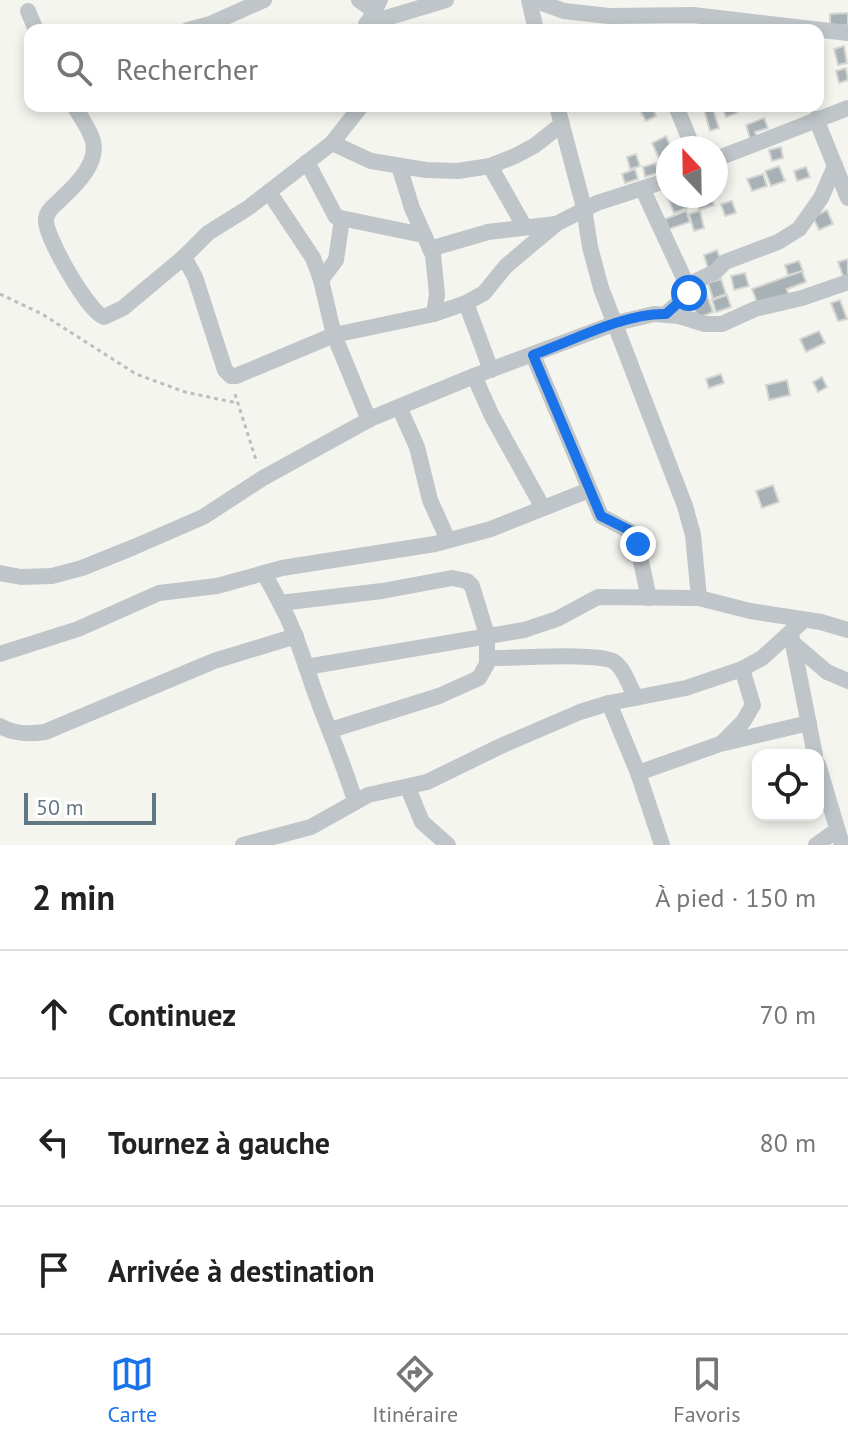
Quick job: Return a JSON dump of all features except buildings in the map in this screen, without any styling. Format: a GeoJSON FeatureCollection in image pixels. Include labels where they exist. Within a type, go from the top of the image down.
{"type":"FeatureCollection","features":[{"type":"Feature","properties":{"kind":"street"},"geometry":{"type":"LineString","coordinates":[[210,24],[264,0]]}},
{"type":"Feature","properties":{"kind":"street"},"geometry":{"type":"LineString","coordinates":[[368,13],[446,0]]}},
{"type":"Feature","properties":{"kind":"street"},"geometry":{"type":"LineString","coordinates":[[535,24],[531,0],[564,11],[656,23],[693,15],[770,24]]}},
{"type":"Feature","properties":{"kind":"street"},"geometry":{"type":"LineString","coordinates":[[28,11],[33,24]]}},
{"type":"Feature","properties":{"kind":"street"},"geometry":{"type":"LineString","coordinates":[[824,30],[848,33]]}},
{"type":"Feature","properties":{"kind":"street"},"geometry":{"type":"LineString","coordinates":[[728,154],[848,108]]}},
{"type":"Feature","properties":{"kind":"street"},"geometry":{"type":"LineString","coordinates":[[77,112],[93,139],[94,151],[78,184],[48,211],[46,228],[97,315],[105,317],[123,308],[208,233],[269,192],[332,143],[356,112]]}},
{"type":"Feature","properties":{"kind":"street"},"geometry":{"type":"LineString","coordinates":[[559,112],[601,288],[691,527],[699,598]]}},
{"type":"Feature","properties":{"kind":"street"},"geometry":{"type":"LineString","coordinates":[[678,112],[688,136]]}},
{"type":"Feature","properties":{"kind":"street"},"geometry":{"type":"LineString","coordinates":[[816,119],[848,198]]}},
{"type":"Feature","properties":{"kind":"street"},"geometry":{"type":"LineString","coordinates":[[332,143],[371,161],[442,171],[490,166],[527,150],[562,124]]}},
{"type":"Feature","properties":{"kind":"street"},"geometry":{"type":"LineString","coordinates":[[307,162],[331,212],[342,219],[427,242],[524,226],[556,224]]}},
{"type":"Feature","properties":{"kind":"street"},"geometry":{"type":"LineString","coordinates":[[399,166],[427,242],[437,294],[434,314]]}},
{"type":"Feature","properties":{"kind":"street"},"geometry":{"type":"LineString","coordinates":[[490,166],[524,226]]}},
{"type":"Feature","properties":{"kind":"street"},"geometry":{"type":"LineString","coordinates":[[688,285],[713,273],[725,262],[778,242],[799,229],[821,198],[835,166]]}},
{"type":"Feature","properties":{"kind":"street"},"geometry":{"type":"LineString","coordinates":[[184,257],[195,277],[225,370],[231,376],[334,335],[434,314],[466,303],[484,293],[506,266],[556,224],[584,208],[656,185]]}},
{"type":"Feature","properties":{"kind":"street"},"geometry":{"type":"LineString","coordinates":[[643,190],[688,285],[689,293],[666,314]]}},
{"type":"Feature","properties":{"kind":"street"},"geometry":{"type":"LineString","coordinates":[[269,192],[313,258],[334,335],[369,420]]}},
{"type":"Feature","properties":{"kind":"street"},"geometry":{"type":"LineString","coordinates":[[321,280],[336,260],[342,219]]}},
{"type":"Feature","properties":{"kind":"street"},"geometry":{"type":"LineString","coordinates":[[0,573],[21,577],[52,576],[82,568],[203,517],[263,478],[369,420],[474,376],[616,323],[666,314],[705,324],[722,324],[755,309],[802,298],[848,282]]}},
{"type":"Feature","properties":{"kind":"street"},"geometry":{"type":"LineString","coordinates":[[466,303],[491,370]]}},
{"type":"Feature","properties":{"kind":"street"},"geometry":{"type":"LineString","coordinates":[[533,355],[602,516],[635,534],[649,598]]}},
{"type":"Feature","properties":{"kind":"street"},"geometry":{"type":"LineString","coordinates":[[474,376],[492,416],[543,508]]}},
{"type":"Feature","properties":{"kind":"street"},"geometry":{"type":"LineString","coordinates":[[399,407],[417,447],[427,494],[448,540]]}},
{"type":"Feature","properties":{"kind":"street"},"geometry":{"type":"LineString","coordinates":[[0,654],[78,629],[159,593],[233,583],[314,562],[399,551],[448,540],[491,529],[589,490]]}},
{"type":"Feature","properties":{"kind":"street"},"geometry":{"type":"LineString","coordinates":[[264,573],[296,636],[355,801]]}},
{"type":"Feature","properties":{"kind":"street"},"geometry":{"type":"LineString","coordinates":[[280,603],[458,579],[472,586],[487,635],[488,658],[483,673],[475,681],[439,696],[331,730]]}},
{"type":"Feature","properties":{"kind":"street"},"geometry":{"type":"LineString","coordinates":[[306,667],[544,624],[595,598],[699,598],[848,630]]}},
{"type":"Feature","properties":{"kind":"street"},"geometry":{"type":"LineString","coordinates":[[243,845],[311,827],[368,795],[427,782],[556,722],[609,703],[686,688],[742,669],[792,638],[804,620]]}},
{"type":"Feature","properties":{"kind":"street"},"geometry":{"type":"LineString","coordinates":[[0,726],[6,730],[33,734],[45,732],[214,661],[296,636]]}},
{"type":"Feature","properties":{"kind":"street"},"geometry":{"type":"LineString","coordinates":[[792,638],[827,672],[848,681]]}},
{"type":"Feature","properties":{"kind":"street"},"geometry":{"type":"LineString","coordinates":[[792,638],[814,749]]}},
{"type":"Feature","properties":{"kind":"street"},"geometry":{"type":"LineString","coordinates":[[488,658],[584,657],[610,660],[619,667],[636,698]]}},
{"type":"Feature","properties":{"kind":"street"},"geometry":{"type":"LineString","coordinates":[[720,744],[743,722],[753,705],[742,669]]}},
{"type":"Feature","properties":{"kind":"street"},"geometry":{"type":"LineString","coordinates":[[609,703],[638,773],[662,845]]}},
{"type":"Feature","properties":{"kind":"street"},"geometry":{"type":"LineString","coordinates":[[638,773],[720,744],[809,723]]}},
{"type":"Feature","properties":{"kind":"street"},"geometry":{"type":"LineString","coordinates":[[816,845],[840,837],[824,784]]}},
{"type":"Feature","properties":{"kind":"street"},"geometry":{"type":"LineString","coordinates":[[408,788],[422,822],[448,845]]}},
{"type":"Feature","properties":{"kind":"path"},"geometry":{"type":"LineString","coordinates":[[0,294],[42,314],[136,374],[185,392],[237,403]]}},
{"type":"Feature","properties":{"kind":"path"},"geometry":{"type":"LineString","coordinates":[[231,376],[263,478]]}},
{"type":"Feature","properties":{"kind":"route"},"geometry":{"type":"LineString","coordinates":[[638,544],[633,532],[601,516],[533,355],[616,323],[666,314],[689,293]]}}]}
